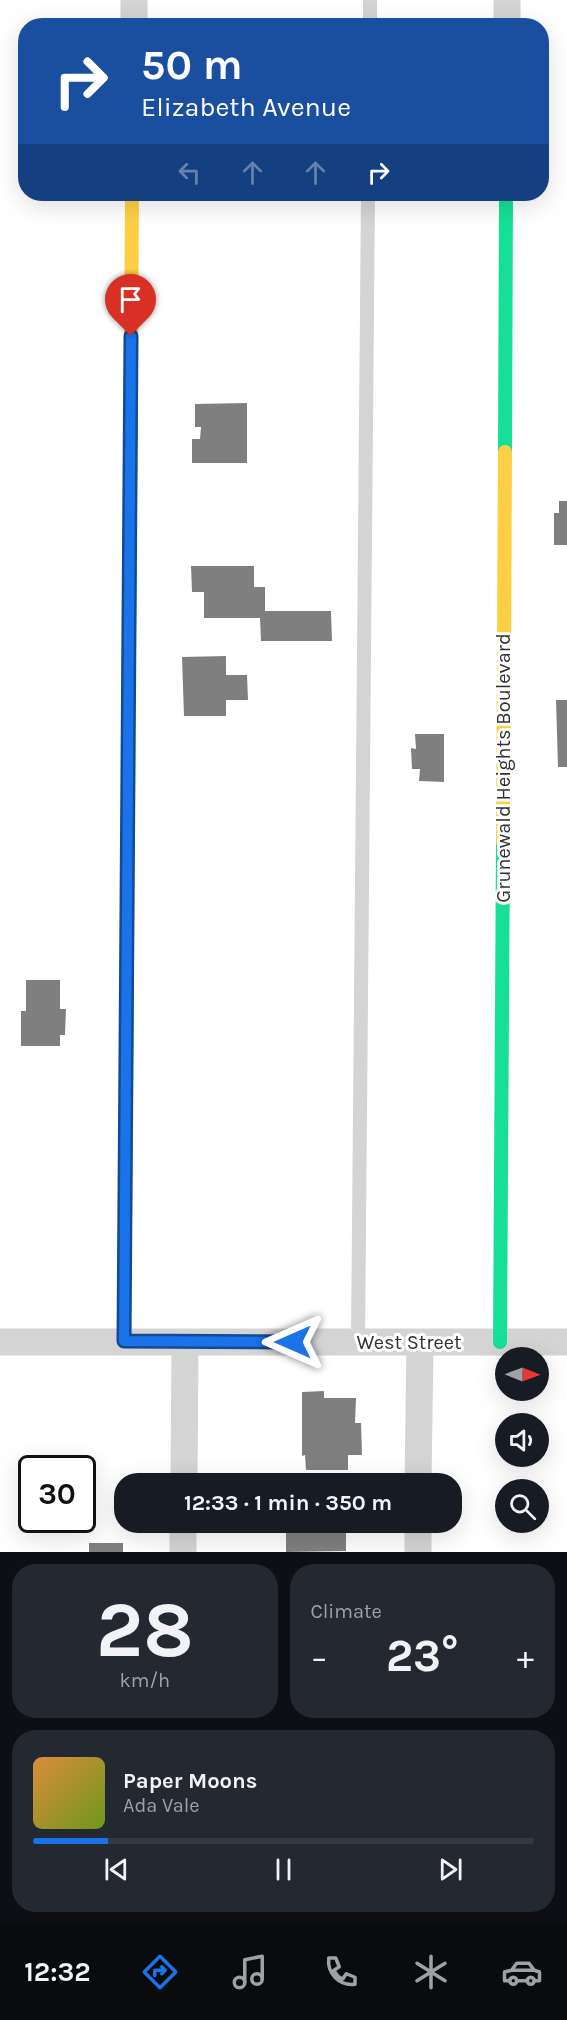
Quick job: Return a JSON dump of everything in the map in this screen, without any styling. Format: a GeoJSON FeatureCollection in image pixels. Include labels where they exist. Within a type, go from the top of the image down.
{"type":"FeatureCollection","features":[{"type":"Feature","properties":{"kind":"street"},"geometry":{"type":"LineString","coordinates":[[134,0],[134,18]]}},
{"type":"Feature","properties":{"kind":"street"},"geometry":{"type":"LineString","coordinates":[[507,0],[507,18]]}},
{"type":"Feature","properties":{"kind":"street"},"geometry":{"type":"LineString","coordinates":[[124,1341],[132,201]]}},
{"type":"Feature","properties":{"kind":"street","name":"Grunewald Heights Boulevard"},"geometry":{"type":"LineString","coordinates":[[500,1342],[506,201]]}},
{"type":"Feature","properties":{"kind":"street","name":"West Street"},"geometry":{"type":"LineString","coordinates":[[0,1342],[567,1342]]}},
{"type":"Feature","properties":{"kind":"street"},"geometry":{"type":"LineString","coordinates":[[184,1473],[185,1343]]}},
{"type":"Feature","properties":{"kind":"street"},"geometry":{"type":"LineString","coordinates":[[418,1473],[420,1343]]}},
{"type":"Feature","properties":{"kind":"street"},"geometry":{"type":"LineString","coordinates":[[183,1533],[183,1552]]}},
{"type":"Feature","properties":{"kind":"street"},"geometry":{"type":"LineString","coordinates":[[418,1533],[418,1552]]}},
{"type":"Feature","properties":{"kind":"lane"},"geometry":{"type":"LineString","coordinates":[[370,0],[370,18]]}},
{"type":"Feature","properties":{"kind":"lane"},"geometry":{"type":"LineString","coordinates":[[358,1342],[368,201]]}},
{"type":"Feature","properties":{"kind":"building"},"geometry":{"type":"Polygon","coordinates":[[[247,403],[247,463],[192,463],[192,439],[200,439],[201,427],[195,427],[195,404],[247,403]]]}},
{"type":"Feature","properties":{"kind":"building"},"geometry":{"type":"Polygon","coordinates":[[[559,501],[567,501],[567,545],[554,545],[554,513],[559,513],[559,501]]]}},
{"type":"Feature","properties":{"kind":"building"},"geometry":{"type":"Polygon","coordinates":[[[191,566],[254,566],[254,587],[265,587],[265,611],[331,611],[332,641],[261,641],[260,618],[204,618],[204,592],[192,592],[191,566]]]}},
{"type":"Feature","properties":{"kind":"building"},"geometry":{"type":"Polygon","coordinates":[[[226,656],[226,675],[247,675],[248,700],[226,700],[226,716],[184,716],[182,657],[226,656]]]}},
{"type":"Feature","properties":{"kind":"building"},"geometry":{"type":"Polygon","coordinates":[[[556,700],[567,700],[567,767],[558,767],[556,700]]]}},
{"type":"Feature","properties":{"kind":"building"},"geometry":{"type":"Polygon","coordinates":[[[415,734],[444,734],[444,782],[419,781],[420,769],[412,769],[411,748],[416,749],[415,734]]]}},
{"type":"Feature","properties":{"kind":"building"},"geometry":{"type":"Polygon","coordinates":[[[26,980],[60,980],[60,1009],[66,1009],[65,1035],[60,1035],[60,1046],[21,1046],[21,1011],[26,1011],[26,980]]]}},
{"type":"Feature","properties":{"kind":"building"},"geometry":{"type":"Polygon","coordinates":[[[324,1391],[324,1398],[356,1398],[355,1423],[361,1423],[362,1455],[348,1455],[348,1470],[306,1470],[305,1455],[302,1456],[302,1392],[324,1391]]]}},
{"type":"Feature","properties":{"kind":"building"},"geometry":{"type":"Polygon","coordinates":[[[286,1533],[346,1533],[346,1551],[286,1552],[286,1533]]]}},
{"type":"Feature","properties":{"kind":"building"},"geometry":{"type":"Polygon","coordinates":[[[89,1543],[123,1543],[123,1552],[89,1552],[89,1543]]]}},
{"type":"Feature","properties":{"kind":"traffic: fast"},"geometry":{"type":"LineString","coordinates":[[505,452],[506,201]]}},
{"type":"Feature","properties":{"kind":"traffic: fast"},"geometry":{"type":"LineString","coordinates":[[129,646],[131,360]]}},
{"type":"Feature","properties":{"kind":"traffic: fast"},"geometry":{"type":"LineString","coordinates":[[500,1342],[503,842]]}},
{"type":"Feature","properties":{"kind":"traffic: fast"},"geometry":{"type":"LineString","coordinates":[[124,1341],[127,973]]}},
{"type":"Feature","properties":{"kind":"traffic: slow"},"geometry":{"type":"LineString","coordinates":[[131,360],[132,201]]}},
{"type":"Feature","properties":{"kind":"traffic: slow"},"geometry":{"type":"LineString","coordinates":[[503,842],[505,452]]}},
{"type":"Feature","properties":{"kind":"traffic: slow"},"geometry":{"type":"LineString","coordinates":[[127,973],[129,646]]}},
{"type":"Feature","properties":{"kind":"route"},"geometry":{"type":"LineString","coordinates":[[131,336],[124,1341],[293,1342]]}}]}
